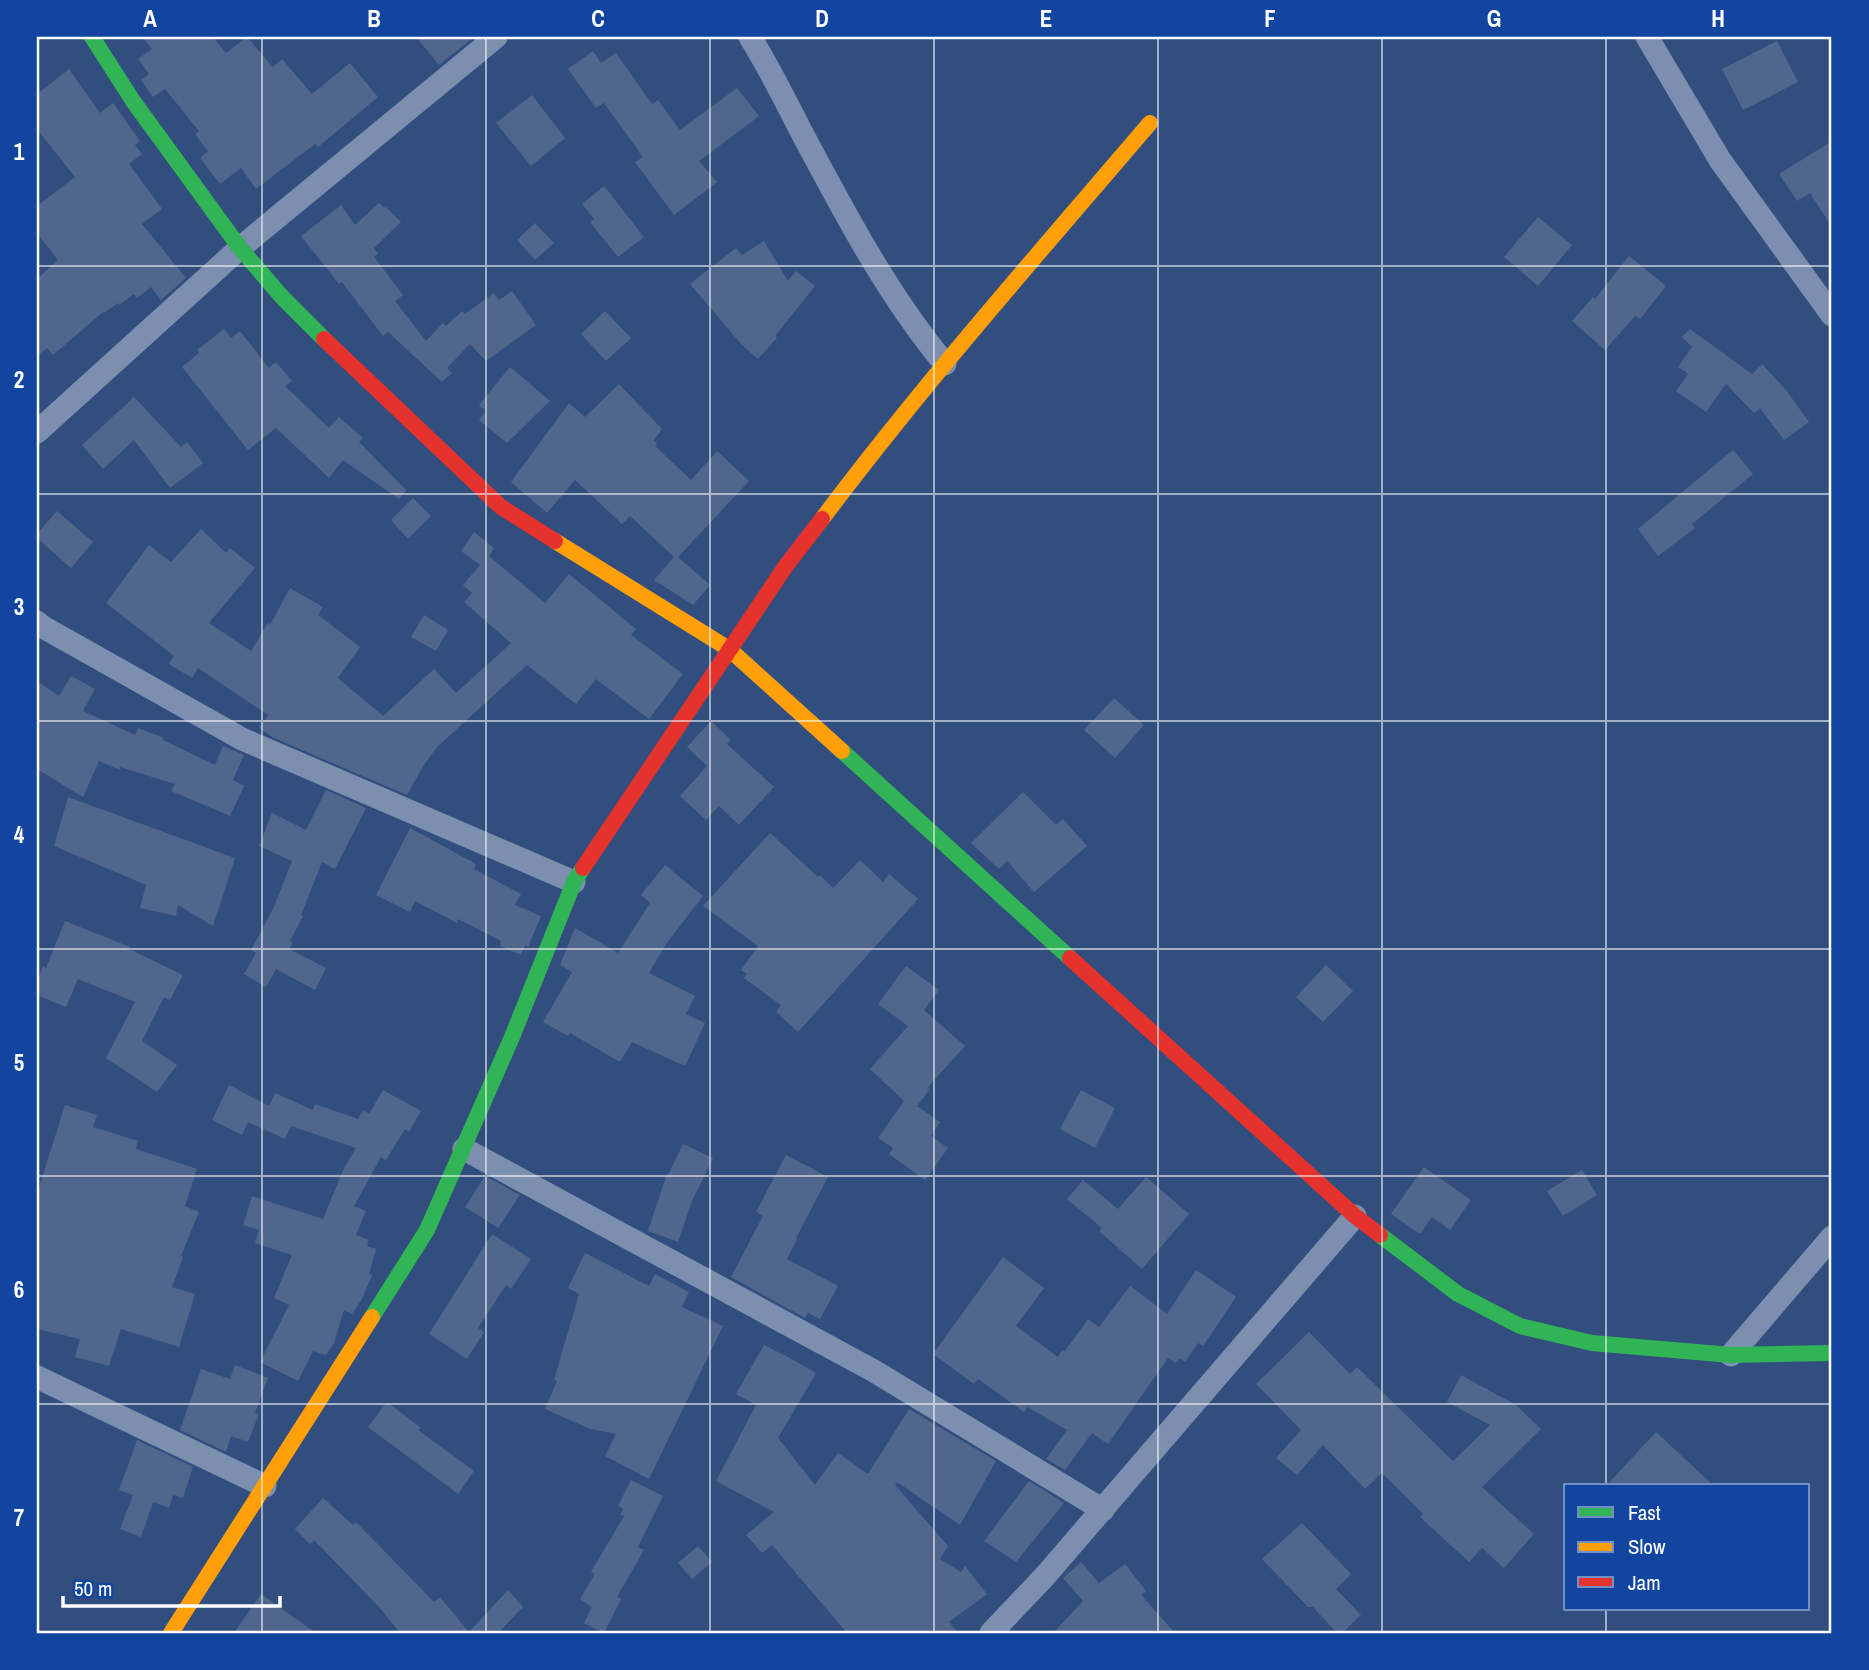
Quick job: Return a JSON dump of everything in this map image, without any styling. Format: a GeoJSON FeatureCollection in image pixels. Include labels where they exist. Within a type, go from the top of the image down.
{"type":"FeatureCollection","features":[{"type":"Feature","properties":{"kind":"main road"},"geometry":{"type":"LineString","coordinates":[[92,37],[133,100],[240,248],[282,297],[340,356],[501,507],[729,649],[1355,1216],[1458,1294],[1520,1326],[1591,1343],[1731,1355],[1832,1353]]}},
{"type":"Feature","properties":{"kind":"main road"},"geometry":{"type":"LineString","coordinates":[[170,1633],[427,1230],[512,1037],[574,882],[785,567],[861,467],[945,364],[1150,123]]}},
{"type":"Feature","properties":{"kind":"street"},"geometry":{"type":"LineString","coordinates":[[37,432],[240,248],[496,37]]}},
{"type":"Feature","properties":{"kind":"street"},"geometry":{"type":"LineString","coordinates":[[750,37],[842,208],[899,302],[945,364]]}},
{"type":"Feature","properties":{"kind":"street"},"geometry":{"type":"LineString","coordinates":[[1647,37],[1720,160],[1832,316]]}},
{"type":"Feature","properties":{"kind":"street"},"geometry":{"type":"LineString","coordinates":[[37,622],[242,739],[574,882]]}},
{"type":"Feature","properties":{"kind":"street"},"geometry":{"type":"LineString","coordinates":[[464,1149],[874,1371],[1103,1510]]}},
{"type":"Feature","properties":{"kind":"street"},"geometry":{"type":"LineString","coordinates":[[991,1633],[1103,1510],[1355,1216]]}},
{"type":"Feature","properties":{"kind":"street"},"geometry":{"type":"LineString","coordinates":[[1731,1355],[1832,1237]]}},
{"type":"Feature","properties":{"kind":"street"},"geometry":{"type":"LineString","coordinates":[[37,1377],[265,1486]]}},
{"type":"Feature","properties":{"kind":"building"},"geometry":{"type":"Polygon","coordinates":[[[142,37],[213,37],[226,53],[247,37],[273,67],[282,59],[312,94],[350,63],[378,97],[318,147],[315,144],[256,189],[241,168],[220,184],[200,158],[208,151],[195,134],[199,131],[165,89],[153,97],[141,80],[149,74],[138,59],[152,49],[142,37]]]}},
{"type":"Feature","properties":{"kind":"building"},"geometry":{"type":"Polygon","coordinates":[[[416,37],[474,37],[439,65],[416,37]]]}},
{"type":"Feature","properties":{"kind":"building"},"geometry":{"type":"Polygon","coordinates":[[[1777,41],[1798,82],[1743,110],[1722,69],[1777,41]]]}},
{"type":"Feature","properties":{"kind":"building"},"geometry":{"type":"Polygon","coordinates":[[[593,51],[601,63],[616,53],[652,104],[658,100],[680,130],[737,88],[759,116],[699,161],[717,182],[674,215],[635,162],[643,157],[604,103],[596,108],[568,69],[593,51]]]}},
{"type":"Feature","properties":{"kind":"building"},"geometry":{"type":"Polygon","coordinates":[[[69,69],[100,113],[113,103],[140,141],[135,145],[142,154],[129,164],[162,209],[142,224],[186,278],[161,300],[151,287],[137,298],[134,294],[103,312],[53,355],[47,348],[37,356],[37,279],[58,260],[37,233],[37,206],[75,177],[37,129],[37,94],[69,69]]]}},
{"type":"Feature","properties":{"kind":"building"},"geometry":{"type":"Polygon","coordinates":[[[532,95],[565,138],[531,166],[496,123],[532,95]]]}},
{"type":"Feature","properties":{"kind":"building"},"geometry":{"type":"Polygon","coordinates":[[[1832,141],[1832,227],[1810,193],[1797,201],[1779,174],[1832,141]]]}},
{"type":"Feature","properties":{"kind":"building"},"geometry":{"type":"Polygon","coordinates":[[[604,186],[644,237],[618,257],[590,222],[594,219],[582,204],[604,186]]]}},
{"type":"Feature","properties":{"kind":"building"},"geometry":{"type":"Polygon","coordinates":[[[379,203],[401,222],[374,248],[378,254],[374,257],[403,295],[395,301],[426,341],[443,323],[446,326],[462,311],[465,314],[494,293],[499,300],[512,291],[536,325],[486,361],[470,344],[447,368],[452,373],[442,382],[388,332],[383,336],[342,282],[339,284],[301,236],[341,205],[355,225],[379,203]]]}},
{"type":"Feature","properties":{"kind":"building"},"geometry":{"type":"Polygon","coordinates":[[[1538,217],[1572,245],[1538,286],[1504,257],[1538,217]]]}},
{"type":"Feature","properties":{"kind":"building"},"geometry":{"type":"Polygon","coordinates":[[[535,223],[554,243],[535,260],[517,240],[535,223]]]}},
{"type":"Feature","properties":{"kind":"building"},"geometry":{"type":"Polygon","coordinates":[[[764,241],[788,281],[796,271],[815,286],[758,359],[742,345],[690,284],[736,248],[742,255],[764,241]]]}},
{"type":"Feature","properties":{"kind":"building"},"geometry":{"type":"Polygon","coordinates":[[[1629,256],[1666,286],[1640,319],[1635,316],[1605,350],[1572,321],[1593,297],[1595,299],[1629,256]]]}},
{"type":"Feature","properties":{"kind":"building"},"geometry":{"type":"Polygon","coordinates":[[[605,311],[631,338],[606,361],[581,334],[605,311]]]}},
{"type":"Feature","properties":{"kind":"building"},"geometry":{"type":"Polygon","coordinates":[[[224,329],[231,338],[240,331],[269,368],[276,362],[292,381],[285,386],[329,428],[339,417],[363,438],[359,442],[406,490],[399,499],[343,460],[329,478],[276,428],[248,450],[182,367],[199,353],[197,350],[224,329]]]}},
{"type":"Feature","properties":{"kind":"building"},"geometry":{"type":"Polygon","coordinates":[[[1690,329],[1752,374],[1762,364],[1786,390],[1809,422],[1784,440],[1760,408],[1754,413],[1726,384],[1706,412],[1676,391],[1688,374],[1678,367],[1692,347],[1682,337],[1690,329]]]}},
{"type":"Feature","properties":{"kind":"building"},"geometry":{"type":"Polygon","coordinates":[[[510,367],[550,401],[507,443],[479,420],[486,411],[479,405],[510,367]]]}},
{"type":"Feature","properties":{"kind":"building"},"geometry":{"type":"Polygon","coordinates":[[[619,384],[662,429],[654,440],[657,444],[655,446],[691,480],[717,451],[749,481],[678,557],[710,585],[693,605],[654,580],[674,557],[630,516],[622,524],[575,480],[547,513],[511,482],[569,403],[585,417],[619,384]]]}},
{"type":"Feature","properties":{"kind":"building"},"geometry":{"type":"Polygon","coordinates":[[[134,397],[181,447],[187,442],[203,463],[170,488],[134,440],[103,469],[82,445],[134,397]]]}},
{"type":"Feature","properties":{"kind":"building"},"geometry":{"type":"Polygon","coordinates":[[[1733,450],[1753,474],[1692,524],[1695,528],[1658,556],[1638,529],[1733,450]]]}},
{"type":"Feature","properties":{"kind":"building"},"geometry":{"type":"Polygon","coordinates":[[[413,498],[431,516],[408,539],[391,520],[413,498]]]}},
{"type":"Feature","properties":{"kind":"building"},"geometry":{"type":"Polygon","coordinates":[[[57,511],[93,542],[71,568],[37,538],[37,534],[57,511]]]}},
{"type":"Feature","properties":{"kind":"building"},"geometry":{"type":"Polygon","coordinates":[[[201,529],[226,553],[230,548],[255,568],[209,623],[251,651],[268,623],[270,625],[290,588],[323,607],[318,615],[360,647],[338,678],[383,716],[434,669],[456,693],[511,643],[464,602],[472,593],[463,585],[480,565],[461,551],[474,532],[494,548],[489,556],[545,603],[569,574],[636,629],[631,635],[683,674],[649,719],[596,679],[576,704],[527,665],[437,747],[407,795],[272,737],[259,728],[268,715],[198,668],[192,678],[169,664],[174,656],[106,603],[149,545],[171,562],[201,529]]]}},
{"type":"Feature","properties":{"kind":"building"},"geometry":{"type":"Polygon","coordinates":[[[424,615],[448,630],[436,651],[411,637],[424,615]]]}},
{"type":"Feature","properties":{"kind":"building"},"geometry":{"type":"Polygon","coordinates":[[[71,676],[95,689],[83,711],[135,735],[138,728],[164,738],[163,740],[215,765],[223,746],[244,755],[233,780],[244,786],[230,816],[171,791],[175,784],[120,767],[120,770],[99,761],[83,797],[37,769],[37,681],[59,696],[71,676]]]}},
{"type":"Feature","properties":{"kind":"building"},"geometry":{"type":"Polygon","coordinates":[[[1114,698],[1144,725],[1115,758],[1084,730],[1114,698]]]}},
{"type":"Feature","properties":{"kind":"building"},"geometry":{"type":"Polygon","coordinates":[[[711,721],[731,740],[727,744],[774,787],[739,825],[719,806],[706,820],[680,796],[707,766],[687,747],[711,721]]]}},
{"type":"Feature","properties":{"kind":"building"},"geometry":{"type":"Polygon","coordinates":[[[326,790],[366,808],[335,869],[322,862],[301,915],[303,916],[290,941],[293,942],[289,949],[326,968],[315,990],[276,969],[266,987],[244,974],[256,953],[251,950],[273,909],[292,861],[259,846],[272,813],[306,830],[326,790]]]}},
{"type":"Feature","properties":{"kind":"building"},"geometry":{"type":"Polygon","coordinates":[[[1023,792],[1056,825],[1063,819],[1087,846],[1034,892],[1007,861],[999,869],[971,843],[1023,792]]]}},
{"type":"Feature","properties":{"kind":"building"},"geometry":{"type":"Polygon","coordinates":[[[68,797],[235,858],[213,926],[178,905],[176,916],[140,908],[146,885],[54,846],[68,797]]]}},
{"type":"Feature","properties":{"kind":"building"},"geometry":{"type":"Polygon","coordinates":[[[410,828],[476,864],[474,869],[521,894],[515,905],[541,916],[528,947],[525,945],[521,955],[500,946],[501,941],[458,919],[457,923],[415,901],[410,912],[376,895],[410,828]]]}},
{"type":"Feature","properties":{"kind":"building"},"geometry":{"type":"Polygon","coordinates":[[[770,833],[833,888],[860,860],[883,882],[889,874],[918,899],[798,1032],[776,1012],[781,1005],[744,978],[747,974],[741,970],[758,946],[703,906],[770,833]]]}},
{"type":"Feature","properties":{"kind":"building"},"geometry":{"type":"Polygon","coordinates":[[[665,865],[703,896],[666,944],[649,973],[695,996],[686,1014],[705,1023],[685,1066],[632,1042],[620,1062],[570,1033],[568,1036],[543,1022],[572,972],[560,965],[575,928],[618,953],[650,903],[641,895],[665,865]]]}},
{"type":"Feature","properties":{"kind":"building"},"geometry":{"type":"Polygon","coordinates":[[[65,921],[130,947],[129,949],[183,975],[170,1000],[164,997],[142,1041],[177,1065],[157,1092],[106,1058],[135,1002],[78,979],[66,1007],[37,995],[37,982],[43,966],[46,968],[65,921]]]}},
{"type":"Feature","properties":{"kind":"building"},"geometry":{"type":"Polygon","coordinates":[[[1326,965],[1353,991],[1323,1022],[1296,997],[1326,965]]]}},
{"type":"Feature","properties":{"kind":"building"},"geometry":{"type":"Polygon","coordinates":[[[906,966],[939,990],[924,1010],[965,1046],[927,1088],[930,1089],[917,1106],[940,1122],[931,1136],[948,1148],[925,1180],[889,1154],[893,1148],[878,1138],[904,1101],[870,1069],[908,1026],[878,1004],[906,966]]]}},
{"type":"Feature","properties":{"kind":"building"},"geometry":{"type":"Polygon","coordinates":[[[229,1085],[269,1106],[275,1093],[313,1110],[315,1104],[358,1119],[363,1110],[369,1114],[383,1090],[421,1111],[409,1132],[405,1129],[386,1160],[381,1157],[354,1206],[366,1211],[356,1235],[369,1240],[367,1246],[376,1249],[369,1274],[372,1275],[362,1299],[352,1314],[344,1310],[334,1343],[326,1355],[313,1351],[298,1381],[260,1362],[289,1305],[274,1298],[292,1255],[255,1243],[259,1230],[243,1225],[252,1196],[323,1219],[344,1168],[356,1148],[291,1126],[285,1139],[248,1122],[242,1135],[212,1120],[229,1085]]]}},
{"type":"Feature","properties":{"kind":"building"},"geometry":{"type":"Polygon","coordinates":[[[1081,1090],[1115,1108],[1095,1148],[1060,1129],[1081,1090]]]}},
{"type":"Feature","properties":{"kind":"building"},"geometry":{"type":"Polygon","coordinates":[[[65,1105],[97,1115],[93,1127],[138,1141],[136,1149],[197,1169],[185,1206],[199,1212],[172,1287],[195,1294],[179,1347],[121,1329],[109,1366],[75,1357],[80,1339],[37,1329],[37,1194],[65,1105]]]}},
{"type":"Feature","properties":{"kind":"building"},"geometry":{"type":"Polygon","coordinates":[[[683,1144],[713,1158],[692,1201],[678,1242],[648,1231],[667,1174],[683,1144]]]}},
{"type":"Feature","properties":{"kind":"building"},"geometry":{"type":"Polygon","coordinates":[[[786,1155],[828,1177],[787,1259],[838,1286],[820,1319],[808,1313],[805,1318],[731,1277],[763,1216],[756,1212],[786,1155]]]}},
{"type":"Feature","properties":{"kind":"building"},"geometry":{"type":"Polygon","coordinates":[[[1424,1167],[1471,1200],[1450,1230],[1432,1217],[1420,1234],[1391,1214],[1424,1167]]]}},
{"type":"Feature","properties":{"kind":"building"},"geometry":{"type":"Polygon","coordinates":[[[1582,1170],[1597,1195],[1563,1216],[1547,1191],[1582,1170]]]}},
{"type":"Feature","properties":{"kind":"building"},"geometry":{"type":"Polygon","coordinates":[[[485,1176],[520,1195],[498,1228],[465,1207],[485,1176]]]}},
{"type":"Feature","properties":{"kind":"building"},"geometry":{"type":"Polygon","coordinates":[[[1146,1177],[1189,1214],[1142,1269],[1099,1231],[1102,1228],[1067,1199],[1083,1180],[1118,1209],[1146,1177]]]}},
{"type":"Feature","properties":{"kind":"building"},"geometry":{"type":"Polygon","coordinates":[[[492,1234],[531,1259],[511,1289],[506,1285],[478,1328],[484,1332],[467,1359],[429,1334],[492,1234]]]}},
{"type":"Feature","properties":{"kind":"building"},"geometry":{"type":"Polygon","coordinates":[[[585,1253],[649,1286],[655,1274],[689,1292],[682,1307],[723,1326],[649,1479],[605,1456],[616,1434],[590,1429],[545,1409],[557,1381],[554,1380],[579,1294],[568,1288],[585,1253]]]}},
{"type":"Feature","properties":{"kind":"building"},"geometry":{"type":"Polygon","coordinates":[[[1003,1257],[1044,1288],[1016,1326],[1058,1357],[1088,1319],[1099,1327],[1130,1286],[1167,1314],[1196,1270],[1236,1297],[1203,1346],[1198,1343],[1185,1362],[1179,1358],[1176,1363],[1168,1358],[1108,1444],[1092,1433],[1065,1470],[1046,1459],[1067,1430],[1027,1407],[1024,1412],[978,1379],[974,1384],[933,1354],[1003,1257]]]}},
{"type":"Feature","properties":{"kind":"building"},"geometry":{"type":"Polygon","coordinates":[[[1309,1332],[1350,1374],[1357,1367],[1453,1461],[1490,1425],[1447,1402],[1461,1375],[1516,1405],[1541,1429],[1482,1487],[1534,1534],[1504,1568],[1482,1548],[1469,1562],[1420,1517],[1423,1514],[1382,1473],[1365,1489],[1323,1445],[1297,1475],[1276,1458],[1301,1430],[1256,1384],[1309,1332]]]}},
{"type":"Feature","properties":{"kind":"building"},"geometry":{"type":"Polygon","coordinates":[[[764,1345],[816,1373],[778,1438],[815,1485],[838,1453],[868,1474],[909,1409],[996,1461],[960,1525],[897,1482],[895,1485],[948,1546],[940,1559],[961,1572],[965,1566],[987,1594],[949,1622],[958,1633],[847,1633],[772,1545],[762,1553],[746,1535],[774,1512],[716,1481],[756,1405],[736,1394],[764,1345]]]}},
{"type":"Feature","properties":{"kind":"building"},"geometry":{"type":"Polygon","coordinates":[[[235,1365],[268,1378],[255,1413],[259,1414],[248,1442],[231,1436],[226,1452],[180,1430],[201,1369],[230,1379],[235,1365]]]}},
{"type":"Feature","properties":{"kind":"building"},"geometry":{"type":"Polygon","coordinates":[[[387,1402],[421,1428],[418,1430],[474,1471],[458,1494],[368,1427],[387,1402]]]}},
{"type":"Feature","properties":{"kind":"building"},"geometry":{"type":"Polygon","coordinates":[[[1656,1432],[1712,1484],[1608,1484],[1656,1432]]]}},
{"type":"Feature","properties":{"kind":"building"},"geometry":{"type":"Polygon","coordinates":[[[137,1440],[193,1467],[183,1498],[173,1495],[169,1508],[153,1502],[141,1537],[120,1529],[133,1495],[119,1490],[137,1440]]]}},
{"type":"Feature","properties":{"kind":"building"},"geometry":{"type":"Polygon","coordinates":[[[631,1480],[663,1496],[638,1547],[644,1550],[617,1597],[621,1599],[604,1633],[584,1623],[592,1607],[580,1599],[595,1574],[591,1572],[624,1516],[620,1515],[623,1509],[618,1506],[631,1480]]]}},
{"type":"Feature","properties":{"kind":"building"},"geometry":{"type":"Polygon","coordinates":[[[1029,1481],[1064,1503],[1016,1562],[984,1541],[1029,1481]]]}},
{"type":"Feature","properties":{"kind":"building"},"geometry":{"type":"Polygon","coordinates":[[[323,1498],[353,1525],[356,1522],[434,1602],[440,1597],[469,1632],[508,1590],[523,1607],[498,1633],[400,1633],[380,1608],[314,1540],[310,1544],[295,1529],[323,1498]]]}},
{"type":"Feature","properties":{"kind":"building"},"geometry":{"type":"Polygon","coordinates":[[[1302,1523],[1351,1574],[1336,1589],[1361,1615],[1342,1633],[1337,1633],[1313,1607],[1308,1607],[1262,1559],[1302,1523]]]}},
{"type":"Feature","properties":{"kind":"building"},"geometry":{"type":"Polygon","coordinates":[[[698,1546],[712,1562],[692,1579],[678,1563],[698,1546]]]}},
{"type":"Feature","properties":{"kind":"building"},"geometry":{"type":"Polygon","coordinates":[[[1081,1562],[1099,1583],[1125,1564],[1146,1591],[1141,1595],[1175,1633],[1053,1633],[1083,1601],[1063,1578],[1081,1562]]]}},
{"type":"Feature","properties":{"kind":"building"},"geometry":{"type":"Polygon","coordinates":[[[261,1594],[316,1633],[234,1633],[261,1594]]]}},
{"type":"Feature","properties":{"kind":"traffic: fast"},"geometry":{"type":"LineString","coordinates":[[92,37],[133,101],[240,248],[282,297],[324,339]]}},
{"type":"Feature","properties":{"kind":"traffic: fast"},"geometry":{"type":"LineString","coordinates":[[842,751],[1070,958]]}},
{"type":"Feature","properties":{"kind":"traffic: fast"},"geometry":{"type":"LineString","coordinates":[[372,1317],[427,1230],[512,1037],[574,882],[583,868]]}},
{"type":"Feature","properties":{"kind":"traffic: fast"},"geometry":{"type":"LineString","coordinates":[[1380,1235],[1458,1294],[1520,1326],[1592,1343],[1731,1355],[1832,1353]]}},
{"type":"Feature","properties":{"kind":"traffic: slow"},"geometry":{"type":"LineString","coordinates":[[822,519],[942,368],[1150,123]]}},
{"type":"Feature","properties":{"kind":"traffic: slow"},"geometry":{"type":"LineString","coordinates":[[555,541],[729,649],[842,751]]}},
{"type":"Feature","properties":{"kind":"traffic: slow"},"geometry":{"type":"LineString","coordinates":[[171,1633],[372,1317]]}},
{"type":"Feature","properties":{"kind":"traffic: jam"},"geometry":{"type":"LineString","coordinates":[[324,339],[501,507],[555,541]]}},
{"type":"Feature","properties":{"kind":"traffic: jam"},"geometry":{"type":"LineString","coordinates":[[583,868],[785,567],[822,519]]}},
{"type":"Feature","properties":{"kind":"traffic: jam"},"geometry":{"type":"LineString","coordinates":[[1070,958],[1355,1216],[1380,1235]]}}]}
